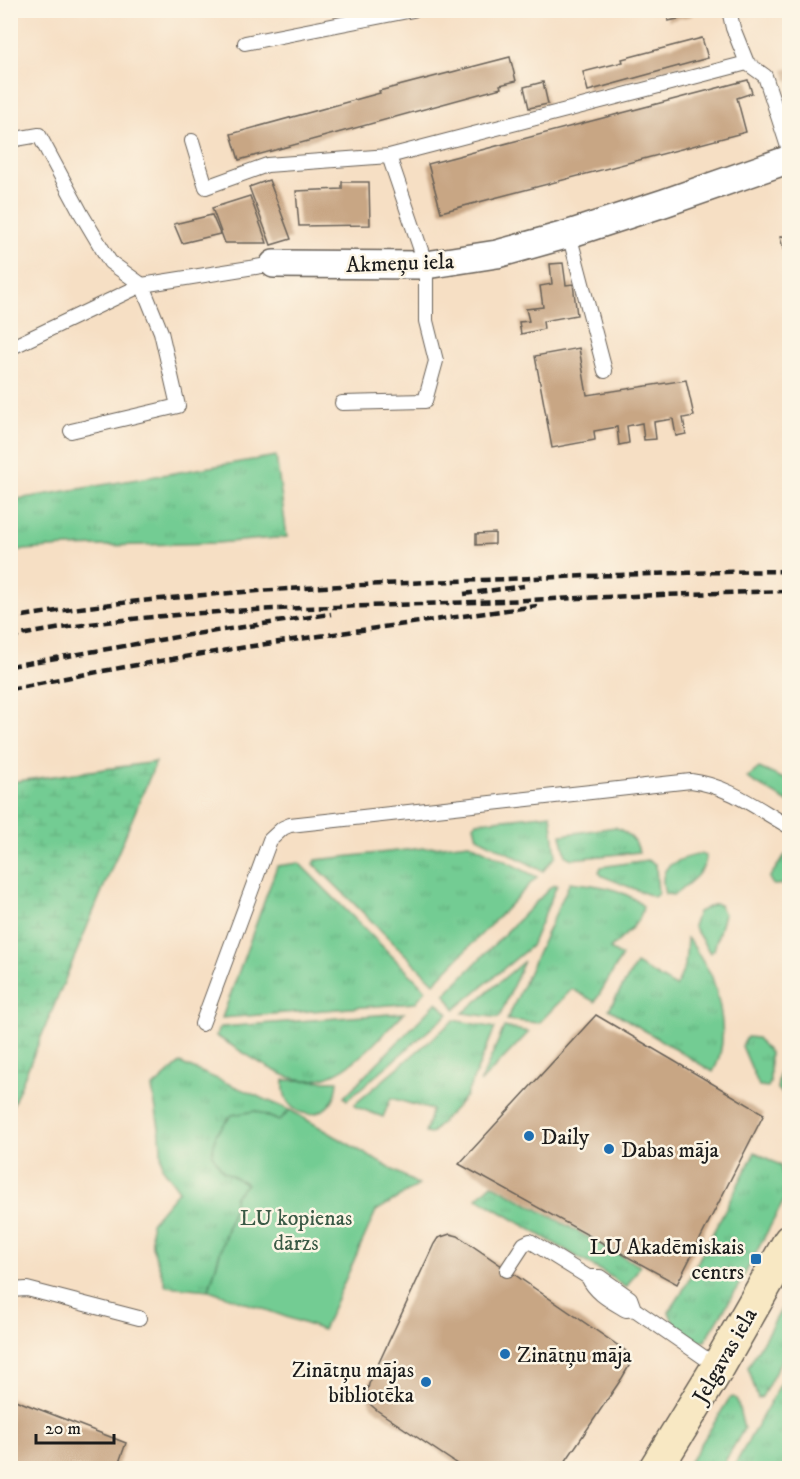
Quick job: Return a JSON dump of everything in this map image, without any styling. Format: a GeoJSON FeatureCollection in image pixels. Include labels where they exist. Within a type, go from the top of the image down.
{"type":"FeatureCollection","features":[{"type":"Feature","properties":{"kind":"main road","name":"Jelgavas iela"},"geometry":{"type":"LineString","coordinates":[[656,1468],[718,1367],[789,1241]]}},
{"type":"Feature","properties":{"kind":"street","name":"Akmeņu iela"},"geometry":{"type":"LineString","coordinates":[[274,264],[426,265],[497,254],[664,203],[789,159]]}},
{"type":"Feature","properties":{"kind":"lane"},"geometry":{"type":"LineString","coordinates":[[245,43],[413,10]]}},
{"type":"Feature","properties":{"kind":"lane"},"geometry":{"type":"LineString","coordinates":[[729,10],[733,28],[747,63],[765,76],[789,153]]}},
{"type":"Feature","properties":{"kind":"lane"},"geometry":{"type":"LineString","coordinates":[[192,141],[206,187],[267,165],[389,156],[747,63]]}},
{"type":"Feature","properties":{"kind":"lane"},"geometry":{"type":"LineString","coordinates":[[10,140],[39,135],[110,262],[142,285],[161,332],[177,406],[70,431]]}},
{"type":"Feature","properties":{"kind":"lane"},"geometry":{"type":"LineString","coordinates":[[342,403],[425,401],[436,362],[426,321],[426,265],[389,156]]}},
{"type":"Feature","properties":{"kind":"lane"},"geometry":{"type":"LineString","coordinates":[[568,234],[605,371]]}},
{"type":"Feature","properties":{"kind":"lane","name":"Akmeņu iela"},"geometry":{"type":"LineString","coordinates":[[10,348],[142,285],[274,264]]}},
{"type":"Feature","properties":{"kind":"lane"},"geometry":{"type":"LineString","coordinates":[[202,1024],[270,840],[290,825],[691,781],[722,788],[789,827]]}},
{"type":"Feature","properties":{"kind":"lane"},"geometry":{"type":"LineString","coordinates":[[507,1270],[524,1244],[530,1241],[588,1277],[600,1277],[630,1298],[634,1309],[718,1367]]}},
{"type":"Feature","properties":{"kind":"lane"},"geometry":{"type":"LineString","coordinates":[[10,1290],[27,1289],[139,1318]]}},
{"type":"Feature","properties":{"kind":"green space"},"geometry":{"type":"Polygon","coordinates":[[[276,456],[287,537],[217,543],[65,547],[11,551],[11,496],[12,500],[276,456]]]}},
{"type":"Feature","properties":{"kind":"green space"},"geometry":{"type":"Polygon","coordinates":[[[156,762],[11,1109],[11,782],[156,762]]]}},
{"type":"Feature","properties":{"kind":"green space"},"geometry":{"type":"Polygon","coordinates":[[[759,768],[784,779],[789,775],[789,803],[747,778],[759,768]]]}},
{"type":"Feature","properties":{"kind":"green space"},"geometry":{"type":"Polygon","coordinates":[[[551,814],[556,856],[543,871],[477,837],[474,825],[477,822],[551,814]]]}},
{"type":"Feature","properties":{"kind":"green space"},"geometry":{"type":"Polygon","coordinates":[[[615,827],[636,843],[639,852],[572,859],[566,856],[561,835],[615,827]]]}},
{"type":"Feature","properties":{"kind":"green space"},"geometry":{"type":"Polygon","coordinates":[[[469,843],[537,877],[434,983],[314,864],[316,860],[469,843]]]}},
{"type":"Feature","properties":{"kind":"green space"},"geometry":{"type":"Polygon","coordinates":[[[700,854],[706,856],[699,873],[674,895],[665,894],[663,876],[670,865],[700,854]]]}},
{"type":"Feature","properties":{"kind":"green space"},"geometry":{"type":"Polygon","coordinates":[[[785,855],[789,855],[789,884],[773,885],[769,878],[785,855]]]}},
{"type":"Feature","properties":{"kind":"green space"},"geometry":{"type":"Polygon","coordinates":[[[647,860],[656,867],[658,894],[654,897],[602,876],[599,872],[601,867],[647,860]]]}},
{"type":"Feature","properties":{"kind":"green space"},"geometry":{"type":"Polygon","coordinates":[[[299,863],[426,990],[415,1003],[222,1018],[277,866],[299,863]]]}},
{"type":"Feature","properties":{"kind":"green space"},"geometry":{"type":"Polygon","coordinates":[[[570,882],[618,891],[643,906],[635,924],[610,949],[622,956],[595,1002],[572,989],[539,1023],[507,1020],[570,882]]]}},
{"type":"Feature","properties":{"kind":"green space"},"geometry":{"type":"Polygon","coordinates":[[[557,885],[531,946],[455,1009],[445,994],[552,886],[557,885]]]}},
{"type":"Feature","properties":{"kind":"green space"},"geometry":{"type":"Polygon","coordinates":[[[714,904],[719,905],[724,914],[714,950],[710,953],[693,926],[698,912],[714,904]]]}},
{"type":"Feature","properties":{"kind":"green space"},"geometry":{"type":"Polygon","coordinates":[[[687,938],[711,974],[719,1001],[722,1025],[721,1050],[713,1072],[609,1009],[636,964],[676,987],[685,966],[687,938]]]}},
{"type":"Feature","properties":{"kind":"green space"},"geometry":{"type":"Polygon","coordinates":[[[524,961],[499,1018],[463,1013],[524,961]]]}},
{"type":"Feature","properties":{"kind":"green space"},"geometry":{"type":"Polygon","coordinates":[[[437,1002],[448,1014],[347,1100],[344,1097],[437,1002]]]}},
{"type":"Feature","properties":{"kind":"green space"},"geometry":{"type":"Polygon","coordinates":[[[404,1013],[367,1051],[338,1072],[323,1078],[306,1080],[281,1074],[216,1036],[221,1027],[404,1013]]]}},
{"type":"Feature","properties":{"kind":"green space"},"geometry":{"type":"Polygon","coordinates":[[[454,1020],[495,1028],[466,1096],[431,1134],[425,1133],[432,1110],[391,1098],[383,1117],[356,1107],[355,1104],[454,1020]]]}},
{"type":"Feature","properties":{"kind":"green space"},"geometry":{"type":"Polygon","coordinates":[[[504,1027],[529,1032],[480,1083],[504,1027]]]}},
{"type":"Feature","properties":{"kind":"green space"},"geometry":{"type":"Polygon","coordinates":[[[747,1037],[757,1038],[770,1053],[768,1087],[759,1086],[742,1046],[747,1037]]]}},
{"type":"Feature","properties":{"kind":"green space"},"geometry":{"type":"Polygon","coordinates":[[[785,1060],[789,1063],[790,1090],[783,1094],[777,1089],[781,1063],[785,1060]]]}},
{"type":"Feature","properties":{"kind":"green space"},"geometry":{"type":"Polygon","coordinates":[[[180,1063],[290,1110],[279,1121],[256,1111],[223,1171],[247,1184],[234,1197],[234,1205],[209,1290],[166,1286],[152,1246],[151,1223],[179,1190],[162,1167],[160,1133],[152,1088],[180,1063]]]}},
{"type":"Feature","properties":{"kind":"green space"},"geometry":{"type":"Polygon","coordinates":[[[284,1080],[338,1081],[335,1096],[328,1106],[319,1112],[308,1114],[290,1105],[285,1094],[284,1080]]]}},
{"type":"Feature","properties":{"kind":"green space","name":"LU kopienas dārzs"},"geometry":{"type":"Polygon","coordinates":[[[290,1110],[419,1185],[376,1211],[323,1330],[209,1290],[234,1206],[234,1197],[247,1184],[223,1171],[212,1154],[216,1134],[232,1115],[256,1111],[279,1121],[290,1110]]]}},
{"type":"Feature","properties":{"kind":"green space"},"geometry":{"type":"Polygon","coordinates":[[[755,1152],[780,1165],[788,1193],[735,1292],[705,1341],[700,1341],[678,1328],[669,1312],[681,1294],[755,1152]]]}},
{"type":"Feature","properties":{"kind":"green space"},"geometry":{"type":"Polygon","coordinates":[[[492,1184],[640,1266],[626,1288],[608,1275],[477,1198],[492,1184]]]}},
{"type":"Feature","properties":{"kind":"green space"},"geometry":{"type":"Polygon","coordinates":[[[789,1296],[789,1346],[762,1397],[758,1399],[748,1367],[789,1296]]]}},
{"type":"Feature","properties":{"kind":"green space"},"geometry":{"type":"Polygon","coordinates":[[[789,1369],[789,1468],[733,1468],[789,1369]]]}},
{"type":"Feature","properties":{"kind":"green space"},"geometry":{"type":"Polygon","coordinates":[[[733,1397],[737,1400],[744,1429],[721,1468],[686,1468],[729,1399],[733,1397]]]}},
{"type":"Feature","properties":{"kind":"building"},"geometry":{"type":"Polygon","coordinates":[[[666,10],[691,10],[692,16],[668,21],[666,10]]]}},
{"type":"Feature","properties":{"kind":"building"},"geometry":{"type":"Polygon","coordinates":[[[702,38],[708,58],[588,91],[583,72],[702,38]]]}},
{"type":"Feature","properties":{"kind":"building"},"geometry":{"type":"Polygon","coordinates":[[[510,57],[516,81],[500,85],[501,88],[239,160],[231,134],[380,93],[379,91],[510,57]]]}},
{"type":"Feature","properties":{"kind":"building"},"geometry":{"type":"Polygon","coordinates":[[[790,68],[790,80],[787,81],[783,70],[790,68]]]}},
{"type":"Feature","properties":{"kind":"building"},"geometry":{"type":"Polygon","coordinates":[[[748,80],[752,93],[737,98],[746,132],[441,212],[428,164],[748,80]]]}},
{"type":"Feature","properties":{"kind":"building"},"geometry":{"type":"Polygon","coordinates":[[[543,82],[548,104],[529,108],[524,87],[543,82]]]}},
{"type":"Feature","properties":{"kind":"building"},"geometry":{"type":"Polygon","coordinates":[[[269,180],[291,239],[271,245],[249,187],[269,180]]]}},
{"type":"Feature","properties":{"kind":"building"},"geometry":{"type":"Polygon","coordinates":[[[342,182],[369,182],[370,225],[299,226],[296,191],[342,189],[342,182]]]}},
{"type":"Feature","properties":{"kind":"building"},"geometry":{"type":"Polygon","coordinates":[[[790,195],[790,214],[789,214],[784,197],[790,195]]]}},
{"type":"Feature","properties":{"kind":"building"},"geometry":{"type":"Polygon","coordinates":[[[250,196],[267,243],[225,243],[212,208],[250,196]]]}},
{"type":"Feature","properties":{"kind":"building"},"geometry":{"type":"Polygon","coordinates":[[[212,215],[220,234],[182,243],[174,224],[212,215]]]}},
{"type":"Feature","properties":{"kind":"building"},"geometry":{"type":"Polygon","coordinates":[[[790,234],[790,262],[787,263],[780,237],[790,234]]]}},
{"type":"Feature","properties":{"kind":"building"},"geometry":{"type":"Polygon","coordinates":[[[563,263],[566,285],[573,284],[577,315],[543,321],[544,329],[521,334],[519,322],[529,321],[526,309],[543,307],[540,286],[552,284],[550,264],[563,263]]]}},
{"type":"Feature","properties":{"kind":"building"},"geometry":{"type":"Polygon","coordinates":[[[579,348],[587,395],[686,380],[694,416],[683,418],[686,434],[676,436],[673,419],[654,422],[656,439],[644,440],[642,423],[627,426],[629,443],[619,445],[617,427],[594,431],[595,440],[552,448],[535,356],[579,348]]]}},
{"type":"Feature","properties":{"kind":"building"},"geometry":{"type":"Polygon","coordinates":[[[495,533],[495,544],[476,545],[476,534],[495,533]]]}},
{"type":"Feature","properties":{"kind":"building","name":"Dabas māja"},"geometry":{"type":"Polygon","coordinates":[[[596,1015],[764,1114],[677,1284],[459,1164],[596,1015]]]}},
{"type":"Feature","properties":{"kind":"building","name":"Zinātņu māja"},"geometry":{"type":"Polygon","coordinates":[[[450,1234],[458,1236],[626,1351],[630,1358],[629,1366],[622,1378],[561,1468],[463,1468],[378,1411],[368,1399],[369,1384],[434,1244],[438,1238],[450,1234]]]}},
{"type":"Feature","properties":{"kind":"building"},"geometry":{"type":"Polygon","coordinates":[[[10,1398],[126,1443],[117,1468],[10,1468],[10,1398]]]}},
{"type":"Feature","properties":{"kind":"railway"},"geometry":{"type":"LineString","coordinates":[[10,618],[128,602],[304,588],[422,582],[790,571]]}},
{"type":"Feature","properties":{"kind":"railway"},"geometry":{"type":"LineString","coordinates":[[464,594],[524,586]]}},
{"type":"Feature","properties":{"kind":"railway"},"geometry":{"type":"LineString","coordinates":[[10,637],[91,624],[213,612],[790,591]]}},
{"type":"Feature","properties":{"kind":"railway"},"geometry":{"type":"LineString","coordinates":[[10,689],[207,653],[537,606]]}},
{"type":"Feature","properties":{"kind":"railway"},"geometry":{"type":"LineString","coordinates":[[10,666],[182,636],[331,614]]}},
{"type":"Feature","properties":{"kind":"place","name":"Daily"},"geometry":{"type":"Point","coordinates":[529,1136]}},
{"type":"Feature","properties":{"kind":"place","name":"Dabas māja"},"geometry":{"type":"Point","coordinates":[609,1149]}},
{"type":"Feature","properties":{"kind":"place","name":"LU Akadēmiskais centrs"},"geometry":{"type":"Point","coordinates":[756,1259]}},
{"type":"Feature","properties":{"kind":"place","name":"Zinātņu māja"},"geometry":{"type":"Point","coordinates":[505,1354]}},
{"type":"Feature","properties":{"kind":"place","name":"Zinātņu mājas bibliotēka"},"geometry":{"type":"Point","coordinates":[426,1382]}}]}
